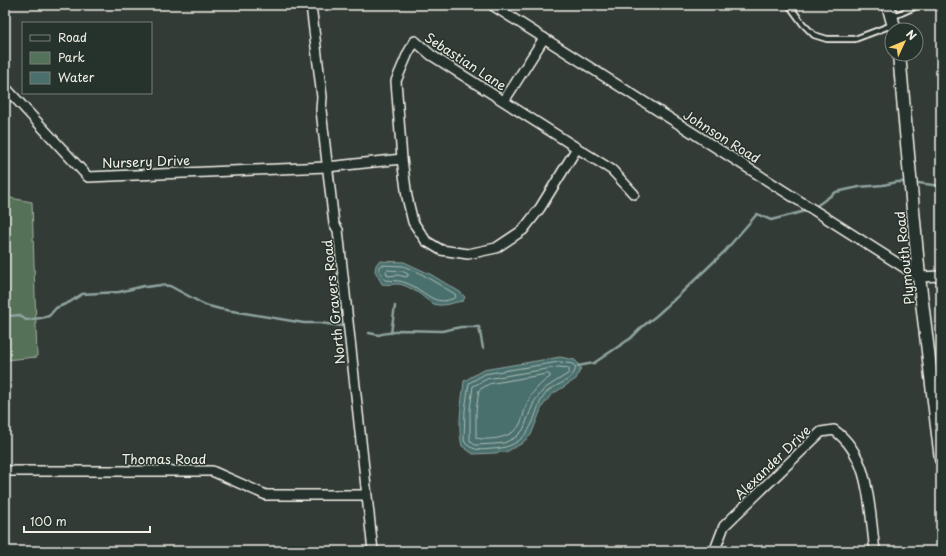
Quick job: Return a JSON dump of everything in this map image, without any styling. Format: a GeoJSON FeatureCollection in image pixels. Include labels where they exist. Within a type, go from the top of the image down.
{"type":"FeatureCollection","features":[{"type":"Feature","properties":{"kind":"main road"},"geometry":{"type":"LineString","coordinates":[[888,5],[893,22]]}},
{"type":"Feature","properties":{"kind":"main road","name":"Plymouth Road"},"geometry":{"type":"LineString","coordinates":[[900,62],[919,277],[941,459]]}},
{"type":"Feature","properties":{"kind":"street","name":"North Gravers Road"},"geometry":{"type":"LineString","coordinates":[[311,5],[322,97],[321,110],[327,167],[334,224],[338,230],[373,551]]}},
{"type":"Feature","properties":{"kind":"street","name":"Johnson Road"},"geometry":{"type":"LineString","coordinates":[[492,5],[919,277]]}},
{"type":"Feature","properties":{"kind":"street","name":"Sebastian Lane"},"geometry":{"type":"LineString","coordinates":[[504,101],[544,38]]}},
{"type":"Feature","properties":{"kind":"street","name":"Sebastian Lane"},"geometry":{"type":"LineString","coordinates":[[577,148],[540,208],[523,230],[496,248],[468,254],[441,250],[426,241],[413,222],[407,196],[402,159],[396,81],[415,41],[431,55],[612,170],[634,194]]}},
{"type":"Feature","properties":{"kind":"street","name":"Nursery Drive"},"geometry":{"type":"LineString","coordinates":[[5,87],[88,177],[327,167]]}},
{"type":"Feature","properties":{"kind":"street"},"geometry":{"type":"LineString","coordinates":[[327,167],[402,159]]}},
{"type":"Feature","properties":{"kind":"street"},"geometry":{"type":"LineString","coordinates":[[919,277],[941,276]]}},
{"type":"Feature","properties":{"kind":"street","name":"Alexander Drive"},"geometry":{"type":"LineString","coordinates":[[716,551],[716,547],[724,526],[821,432],[834,430],[844,436],[855,452],[865,477],[875,551]]}},
{"type":"Feature","properties":{"kind":"street","name":"Thomas Road"},"geometry":{"type":"LineString","coordinates":[[5,471],[212,471],[266,495],[366,495]]}},
{"type":"Feature","properties":{"kind":"lane"},"geometry":{"type":"LineString","coordinates":[[790,5],[802,24],[814,35],[827,39],[855,39],[884,28]]}},
{"type":"Feature","properties":{"kind":"lane"},"geometry":{"type":"LineString","coordinates":[[897,22],[919,5]]}},
{"type":"Feature","properties":{"kind":"green space"},"geometry":{"type":"Polygon","coordinates":[[[5,197],[32,202],[37,357],[5,360],[5,197]]]}},
{"type":"Feature","properties":{"kind":"water"},"geometry":{"type":"Polygon","coordinates":[[[379,261],[404,262],[430,274],[460,292],[465,297],[463,301],[438,305],[432,303],[404,285],[382,284],[375,271],[376,265],[379,261]]]}},
{"type":"Feature","properties":{"kind":"water"},"geometry":{"type":"Polygon","coordinates":[[[560,357],[575,360],[581,368],[576,379],[551,395],[542,407],[531,435],[521,444],[506,452],[473,454],[462,446],[460,422],[464,381],[483,370],[560,357]]]}},
{"type":"Feature","properties":{"kind":"waterway"},"geometry":{"type":"LineString","coordinates":[[815,207],[836,192],[859,187],[907,182]]}},
{"type":"Feature","properties":{"kind":"waterway"},"geometry":{"type":"LineString","coordinates":[[918,183],[941,186]]}},
{"type":"Feature","properties":{"kind":"waterway"},"geometry":{"type":"LineString","coordinates":[[578,366],[594,363],[631,338],[724,252],[757,214],[771,220],[809,210]]}},
{"type":"Feature","properties":{"kind":"waterway"},"geometry":{"type":"LineString","coordinates":[[5,314],[10,316],[19,315],[26,320],[41,318],[49,316],[56,308],[70,302],[82,294],[119,292],[144,286],[161,285],[170,286],[205,305],[220,309],[304,323],[320,323],[342,326]]}},
{"type":"Feature","properties":{"kind":"waterway"},"geometry":{"type":"LineString","coordinates":[[391,333],[395,306]]}},
{"type":"Feature","properties":{"kind":"waterway"},"geometry":{"type":"LineString","coordinates":[[369,333],[379,335],[399,330],[442,331],[461,327],[479,327],[483,348]]}}]}
